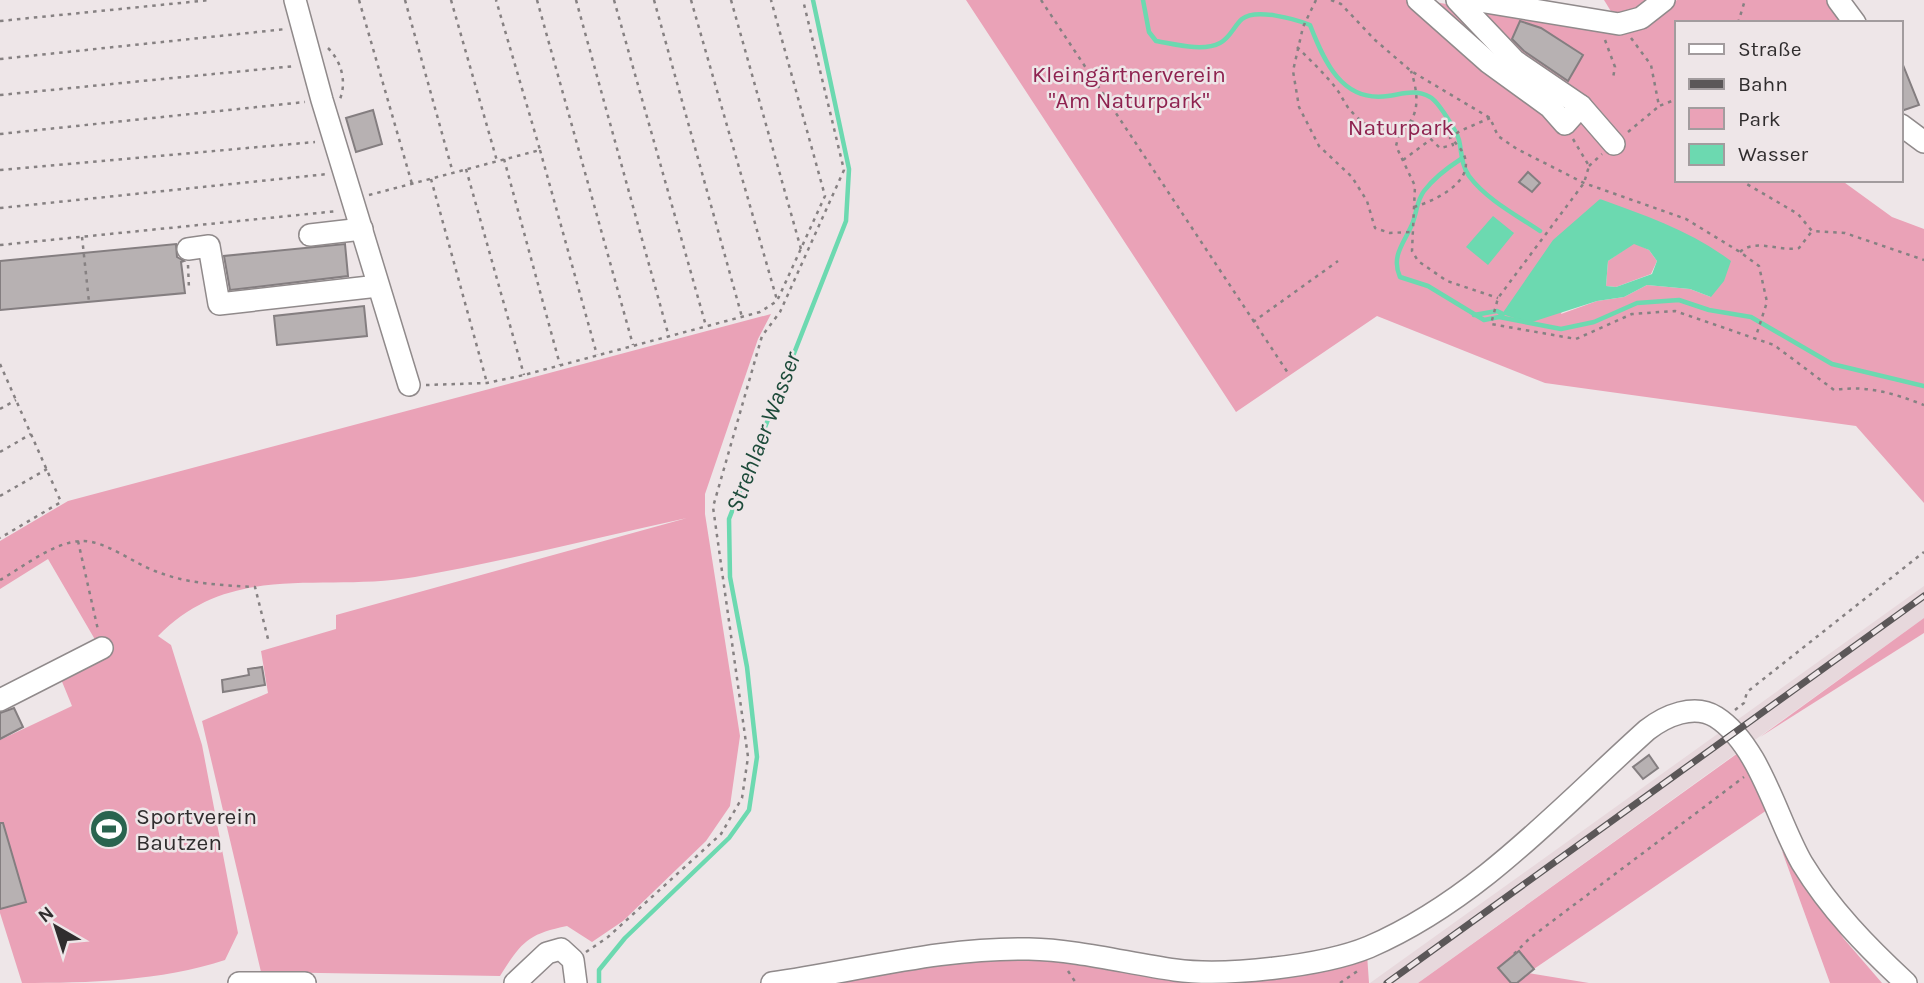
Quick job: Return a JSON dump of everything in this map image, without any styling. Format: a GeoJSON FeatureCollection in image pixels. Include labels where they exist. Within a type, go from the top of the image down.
{"type":"FeatureCollection","features":[{"type":"Feature","properties":{"kind":"street"},"geometry":{"type":"LineString","coordinates":[[295,0],[322,100],[409,385]]}},
{"type":"Feature","properties":{"kind":"street"},"geometry":{"type":"LineString","coordinates":[[1418,0],[1488,62],[1550,107],[1564,124],[1581,106]]}},
{"type":"Feature","properties":{"kind":"street"},"geometry":{"type":"LineString","coordinates":[[1457,0],[1515,61],[1581,106],[1614,144]]}},
{"type":"Feature","properties":{"kind":"street"},"geometry":{"type":"LineString","coordinates":[[1473,0],[1619,24],[1641,18],[1664,0]]}},
{"type":"Feature","properties":{"kind":"street"},"geometry":{"type":"LineString","coordinates":[[1838,0],[1854,21]]}},
{"type":"Feature","properties":{"kind":"street"},"geometry":{"type":"LineString","coordinates":[[1903,126],[1924,142]]}},
{"type":"Feature","properties":{"kind":"street"},"geometry":{"type":"LineString","coordinates":[[310,235],[357,213]]}},
{"type":"Feature","properties":{"kind":"street"},"geometry":{"type":"LineString","coordinates":[[188,249],[209,246],[219,304],[378,286]]}},
{"type":"Feature","properties":{"kind":"street"},"geometry":{"type":"LineString","coordinates":[[0,700],[102,648]]}},
{"type":"Feature","properties":{"kind":"street"},"geometry":{"type":"LineString","coordinates":[[772,983],[882,974],[992,949],[1067,951],[1178,971],[1242,971],[1340,956],[1366,948],[1419,923],[1493,870],[1655,723],[1683,712],[1699,712],[1719,719],[1738,740],[1757,769],[1801,861],[1828,901],[1866,946],[1906,983]]}},
{"type":"Feature","properties":{"kind":"street"},"geometry":{"type":"LineString","coordinates":[[515,983],[547,953],[555,950],[566,952],[573,960],[576,983]]}},
{"type":"Feature","properties":{"kind":"street"},"geometry":{"type":"LineString","coordinates":[[239,983],[304,983]]}},
{"type":"Feature","properties":{"kind":"path"},"geometry":{"type":"LineString","coordinates":[[0,21],[210,0]]}},
{"type":"Feature","properties":{"kind":"path"},"geometry":{"type":"LineString","coordinates":[[359,0],[412,184]]}},
{"type":"Feature","properties":{"kind":"path"},"geometry":{"type":"LineString","coordinates":[[405,0],[453,173]]}},
{"type":"Feature","properties":{"kind":"path"},"geometry":{"type":"LineString","coordinates":[[450,0],[497,161]]}},
{"type":"Feature","properties":{"kind":"path"},"geometry":{"type":"LineString","coordinates":[[496,0],[597,355]]}},
{"type":"Feature","properties":{"kind":"path"},"geometry":{"type":"LineString","coordinates":[[537,0],[633,345]]}},
{"type":"Feature","properties":{"kind":"path"},"geometry":{"type":"LineString","coordinates":[[576,0],[669,337]]}},
{"type":"Feature","properties":{"kind":"path"},"geometry":{"type":"LineString","coordinates":[[614,0],[706,326]]}},
{"type":"Feature","properties":{"kind":"path"},"geometry":{"type":"LineString","coordinates":[[654,0],[742,317]]}},
{"type":"Feature","properties":{"kind":"path"},"geometry":{"type":"LineString","coordinates":[[691,0],[777,302]]}},
{"type":"Feature","properties":{"kind":"path"},"geometry":{"type":"LineString","coordinates":[[731,0],[801,249]]}},
{"type":"Feature","properties":{"kind":"path"},"geometry":{"type":"LineString","coordinates":[[409,385],[487,383],[524,375],[742,317],[777,302],[825,196],[771,0]]}},
{"type":"Feature","properties":{"kind":"path"},"geometry":{"type":"LineString","coordinates":[[573,960],[608,937],[721,834],[737,810],[746,784],[748,757],[713,507],[762,336],[780,312],[844,170],[803,0]]}},
{"type":"Feature","properties":{"kind":"path"},"geometry":{"type":"LineString","coordinates":[[1041,0],[1288,373]]}},
{"type":"Feature","properties":{"kind":"path"},"geometry":{"type":"LineString","coordinates":[[1316,0],[1303,27],[1293,71],[1299,107],[1319,146],[1352,177],[1367,201],[1375,228],[1391,233],[1405,232],[1411,227]]}},
{"type":"Feature","properties":{"kind":"path"},"geometry":{"type":"LineString","coordinates":[[1331,0],[1341,4],[1375,40],[1411,71],[1490,118],[1498,136],[1517,149],[1584,183],[1686,219],[1759,266],[1767,302],[1765,316],[1756,336]]}},
{"type":"Feature","properties":{"kind":"path"},"geometry":{"type":"LineString","coordinates":[[1739,21],[1745,0]]}},
{"type":"Feature","properties":{"kind":"path"},"geometry":{"type":"LineString","coordinates":[[1594,22],[1608,46],[1615,67],[1613,78]]}},
{"type":"Feature","properties":{"kind":"path"},"geometry":{"type":"LineString","coordinates":[[1619,24],[1651,65],[1659,106]]}},
{"type":"Feature","properties":{"kind":"path"},"geometry":{"type":"LineString","coordinates":[[0,59],[303,28]]}},
{"type":"Feature","properties":{"kind":"path"},"geometry":{"type":"LineString","coordinates":[[1297,47],[1337,89],[1350,110],[1368,125],[1391,136],[1399,134],[1412,121],[1417,91],[1411,71]]}},
{"type":"Feature","properties":{"kind":"path"},"geometry":{"type":"LineString","coordinates":[[0,95],[313,64]]}},
{"type":"Feature","properties":{"kind":"path"},"geometry":{"type":"LineString","coordinates":[[0,134],[322,100]]}},
{"type":"Feature","properties":{"kind":"path"},"geometry":{"type":"LineString","coordinates":[[1614,144],[1659,106],[1675,100]]}},
{"type":"Feature","properties":{"kind":"path"},"geometry":{"type":"LineString","coordinates":[[1452,137],[1490,118]]}},
{"type":"Feature","properties":{"kind":"path"},"geometry":{"type":"LineString","coordinates":[[1412,121],[1423,128],[1430,140],[1440,148],[1452,145],[1452,137]]}},
{"type":"Feature","properties":{"kind":"path"},"geometry":{"type":"LineString","coordinates":[[1564,124],[1589,166],[1584,183],[1498,298],[1491,324],[1528,333],[1576,339],[1632,314],[1675,311],[1756,336],[1773,345],[1834,390],[1860,386],[1895,393],[1924,405]]}},
{"type":"Feature","properties":{"kind":"path"},"geometry":{"type":"LineString","coordinates":[[1399,134],[1396,146],[1415,187],[1411,227],[1412,251],[1418,261],[1447,281],[1498,298]]}},
{"type":"Feature","properties":{"kind":"path"},"geometry":{"type":"LineString","coordinates":[[1414,207],[1438,200],[1458,185],[1466,165],[1462,148],[1452,137]]}},
{"type":"Feature","properties":{"kind":"path"},"geometry":{"type":"LineString","coordinates":[[0,170],[335,140]]}},
{"type":"Feature","properties":{"kind":"path"},"geometry":{"type":"LineString","coordinates":[[1403,160],[1430,140]]}},
{"type":"Feature","properties":{"kind":"path"},"geometry":{"type":"LineString","coordinates":[[0,245],[357,213],[412,184],[540,149]]}},
{"type":"Feature","properties":{"kind":"path"},"geometry":{"type":"LineString","coordinates":[[504,159],[560,366]]}},
{"type":"Feature","properties":{"kind":"path"},"geometry":{"type":"LineString","coordinates":[[467,169],[524,375]]}},
{"type":"Feature","properties":{"kind":"path"},"geometry":{"type":"LineString","coordinates":[[0,208],[345,172]]}},
{"type":"Feature","properties":{"kind":"path"},"geometry":{"type":"LineString","coordinates":[[430,179],[487,383]]}},
{"type":"Feature","properties":{"kind":"path"},"geometry":{"type":"LineString","coordinates":[[1743,182],[1798,214],[1812,231],[1844,233],[1924,260]]}},
{"type":"Feature","properties":{"kind":"path"},"geometry":{"type":"LineString","coordinates":[[1740,252],[1757,244],[1786,251],[1799,248],[1812,231]]}},
{"type":"Feature","properties":{"kind":"path"},"geometry":{"type":"LineString","coordinates":[[82,237],[89,302]]}},
{"type":"Feature","properties":{"kind":"path"},"geometry":{"type":"LineString","coordinates":[[1253,321],[1338,261]]}},
{"type":"Feature","properties":{"kind":"path"},"geometry":{"type":"LineString","coordinates":[[0,365],[61,502],[0,538]]}},
{"type":"Feature","properties":{"kind":"path"},"geometry":{"type":"LineString","coordinates":[[0,409],[16,400]]}},
{"type":"Feature","properties":{"kind":"path"},"geometry":{"type":"LineString","coordinates":[[0,452],[31,434]]}},
{"type":"Feature","properties":{"kind":"path"},"geometry":{"type":"LineString","coordinates":[[0,496],[47,469]]}},
{"type":"Feature","properties":{"kind":"path"},"geometry":{"type":"LineString","coordinates":[[0,580],[60,547],[78,541],[90,541],[156,572],[199,584],[255,587],[268,639]]}},
{"type":"Feature","properties":{"kind":"path"},"geometry":{"type":"LineString","coordinates":[[78,541],[102,648]]}},
{"type":"Feature","properties":{"kind":"path"},"geometry":{"type":"LineString","coordinates":[[1719,719],[1744,703],[1748,692],[1924,552]]}},
{"type":"Feature","properties":{"kind":"path"},"geometry":{"type":"LineString","coordinates":[[1514,954],[1563,912],[1728,787],[1757,769]]}},
{"type":"Feature","properties":{"kind":"path"},"geometry":{"type":"LineString","coordinates":[[1067,969],[1076,983]]}},
{"type":"Feature","properties":{"kind":"shaded area"},"geometry":{"type":"Polygon","coordinates":[[[1924,586],[1924,618],[1418,983],[1370,983],[1924,586]]]}},
{"type":"Feature","properties":{"kind":"green space","name":"Naturpark"},"geometry":{"type":"Polygon","coordinates":[[[966,0],[1423,0],[1573,26],[1649,21],[1677,0],[1831,0],[1845,21],[1675,21],[1675,182],[1844,182],[1892,217],[1924,229],[1924,503],[1856,426],[1545,383],[1377,316],[1236,412],[966,0]],[[1600,199],[1561,314],[1597,301],[1624,297],[1647,285],[1690,289],[1711,297],[1600,199]]]}},
{"type":"Feature","properties":{"kind":"green space"},"geometry":{"type":"Polygon","coordinates":[[[1604,0],[1656,0],[1617,21],[1604,0]]]}},
{"type":"Feature","properties":{"kind":"green space"},"geometry":{"type":"Polygon","coordinates":[[[1634,243],[1649,250],[1657,261],[1651,274],[1616,287],[1606,286],[1608,261],[1634,243]]]}},
{"type":"Feature","properties":{"kind":"green space"},"geometry":{"type":"Polygon","coordinates":[[[771,314],[758,339],[705,494],[705,514],[740,736],[730,806],[706,841],[623,921],[592,942],[567,926],[534,937],[520,948],[500,976],[261,972],[202,721],[268,693],[261,651],[336,629],[336,615],[687,518],[415,577],[248,588],[216,597],[187,612],[158,636],[171,645],[202,745],[238,933],[225,960],[201,967],[150,977],[22,983],[0,913],[0,740],[72,706],[56,667],[97,643],[48,559],[0,589],[0,541],[68,501],[771,314]]]}},
{"type":"Feature","properties":{"kind":"green space"},"geometry":{"type":"Polygon","coordinates":[[[1924,618],[1924,633],[1760,737],[1924,618]]]}},
{"type":"Feature","properties":{"kind":"green space"},"geometry":{"type":"Polygon","coordinates":[[[1738,753],[1767,810],[1528,973],[1589,983],[1418,983],[1738,753]]]}},
{"type":"Feature","properties":{"kind":"green space"},"geometry":{"type":"Polygon","coordinates":[[[1782,851],[1844,939],[1882,983],[1830,983],[1782,851]]]}},
{"type":"Feature","properties":{"kind":"green space"},"geometry":{"type":"Polygon","coordinates":[[[1013,952],[1143,974],[1367,954],[1369,983],[824,983],[1013,952]]]}},
{"type":"Feature","properties":{"kind":"water"},"geometry":{"type":"Polygon","coordinates":[[[1600,199],[1684,233],[1731,261],[1724,281],[1711,297],[1690,289],[1647,285],[1624,297],[1597,301],[1529,323],[1502,314],[1553,240],[1600,199]],[[1634,244],[1608,261],[1606,286],[1616,287],[1652,274],[1657,261],[1649,250],[1634,244]]]}},
{"type":"Feature","properties":{"kind":"water"},"geometry":{"type":"Polygon","coordinates":[[[1493,216],[1514,233],[1488,265],[1466,247],[1493,216]]]}},
{"type":"Feature","properties":{"kind":"building"},"geometry":{"type":"Polygon","coordinates":[[[1520,21],[1541,28],[1583,55],[1568,81],[1524,51],[1512,39],[1520,21]]]}},
{"type":"Feature","properties":{"kind":"building"},"geometry":{"type":"Polygon","coordinates":[[[1903,65],[1919,105],[1903,110],[1903,65]]]}},
{"type":"Feature","properties":{"kind":"building"},"geometry":{"type":"Polygon","coordinates":[[[373,110],[382,144],[356,152],[346,118],[373,110]]]}},
{"type":"Feature","properties":{"kind":"building"},"geometry":{"type":"Polygon","coordinates":[[[1528,172],[1540,183],[1532,192],[1519,182],[1528,172]]]}},
{"type":"Feature","properties":{"kind":"building"},"geometry":{"type":"Polygon","coordinates":[[[176,244],[177,257],[184,261],[181,262],[185,293],[0,310],[0,261],[176,244]]]}},
{"type":"Feature","properties":{"kind":"building"},"geometry":{"type":"Polygon","coordinates":[[[345,244],[348,276],[230,290],[224,256],[345,244]]]}},
{"type":"Feature","properties":{"kind":"building"},"geometry":{"type":"Polygon","coordinates":[[[364,306],[367,336],[277,345],[274,316],[364,306]]]}},
{"type":"Feature","properties":{"kind":"building"},"geometry":{"type":"Polygon","coordinates":[[[262,667],[265,685],[223,692],[222,680],[249,675],[248,669],[262,667]]]}},
{"type":"Feature","properties":{"kind":"building"},"geometry":{"type":"Polygon","coordinates":[[[14,708],[23,727],[0,739],[0,713],[14,708]]]}},
{"type":"Feature","properties":{"kind":"building"},"geometry":{"type":"Polygon","coordinates":[[[1649,755],[1658,768],[1643,779],[1633,767],[1649,755]]]}},
{"type":"Feature","properties":{"kind":"building"},"geometry":{"type":"Polygon","coordinates":[[[0,823],[3,823],[26,902],[0,909],[0,823]]]}},
{"type":"Feature","properties":{"kind":"building"},"geometry":{"type":"Polygon","coordinates":[[[1519,951],[1534,969],[1517,983],[1511,983],[1498,968],[1519,951]]]}},
{"type":"Feature","properties":{"kind":"waterway","name":"Strehlaer Wasser"},"geometry":{"type":"LineString","coordinates":[[599,983],[599,970],[625,938],[729,838],[749,810],[757,757],[747,667],[730,577],[729,519],[846,221],[849,169],[813,0]]}},
{"type":"Feature","properties":{"kind":"waterway"},"geometry":{"type":"LineString","coordinates":[[1143,0],[1149,32],[1156,41],[1180,45],[1213,46],[1227,38],[1242,19],[1256,14],[1310,25],[1337,77],[1358,93],[1372,96],[1414,93],[1430,97],[1447,117],[1458,136],[1463,163],[1469,176],[1511,213],[1540,231]]}},
{"type":"Feature","properties":{"kind":"waterway"},"geometry":{"type":"LineString","coordinates":[[1461,159],[1436,178],[1422,194],[1413,222],[1400,248],[1397,269],[1400,277],[1428,286],[1484,320],[1499,317],[1561,329],[1594,322],[1637,303],[1679,300],[1709,310],[1751,317],[1832,364],[1924,386]]}},
{"type":"Feature","properties":{"kind":"waterway"},"geometry":{"type":"LineString","coordinates":[[1474,315],[1497,311],[1503,314],[1500,316]]}},
{"type":"Feature","properties":{"kind":"railway"},"geometry":{"type":"LineString","coordinates":[[1387,983],[1924,596]]}},
{"type":"Feature","properties":{"kind":"place","name":"Sportverein Bautzen"},"geometry":{"type":"Point","coordinates":[109,829]}},
{"type":"Feature","properties":{"kind":"park label","name":"Kleingärtnerverein \"Am Naturpark\""},"geometry":{"type":"Point","coordinates":[1129,87]}}]}
